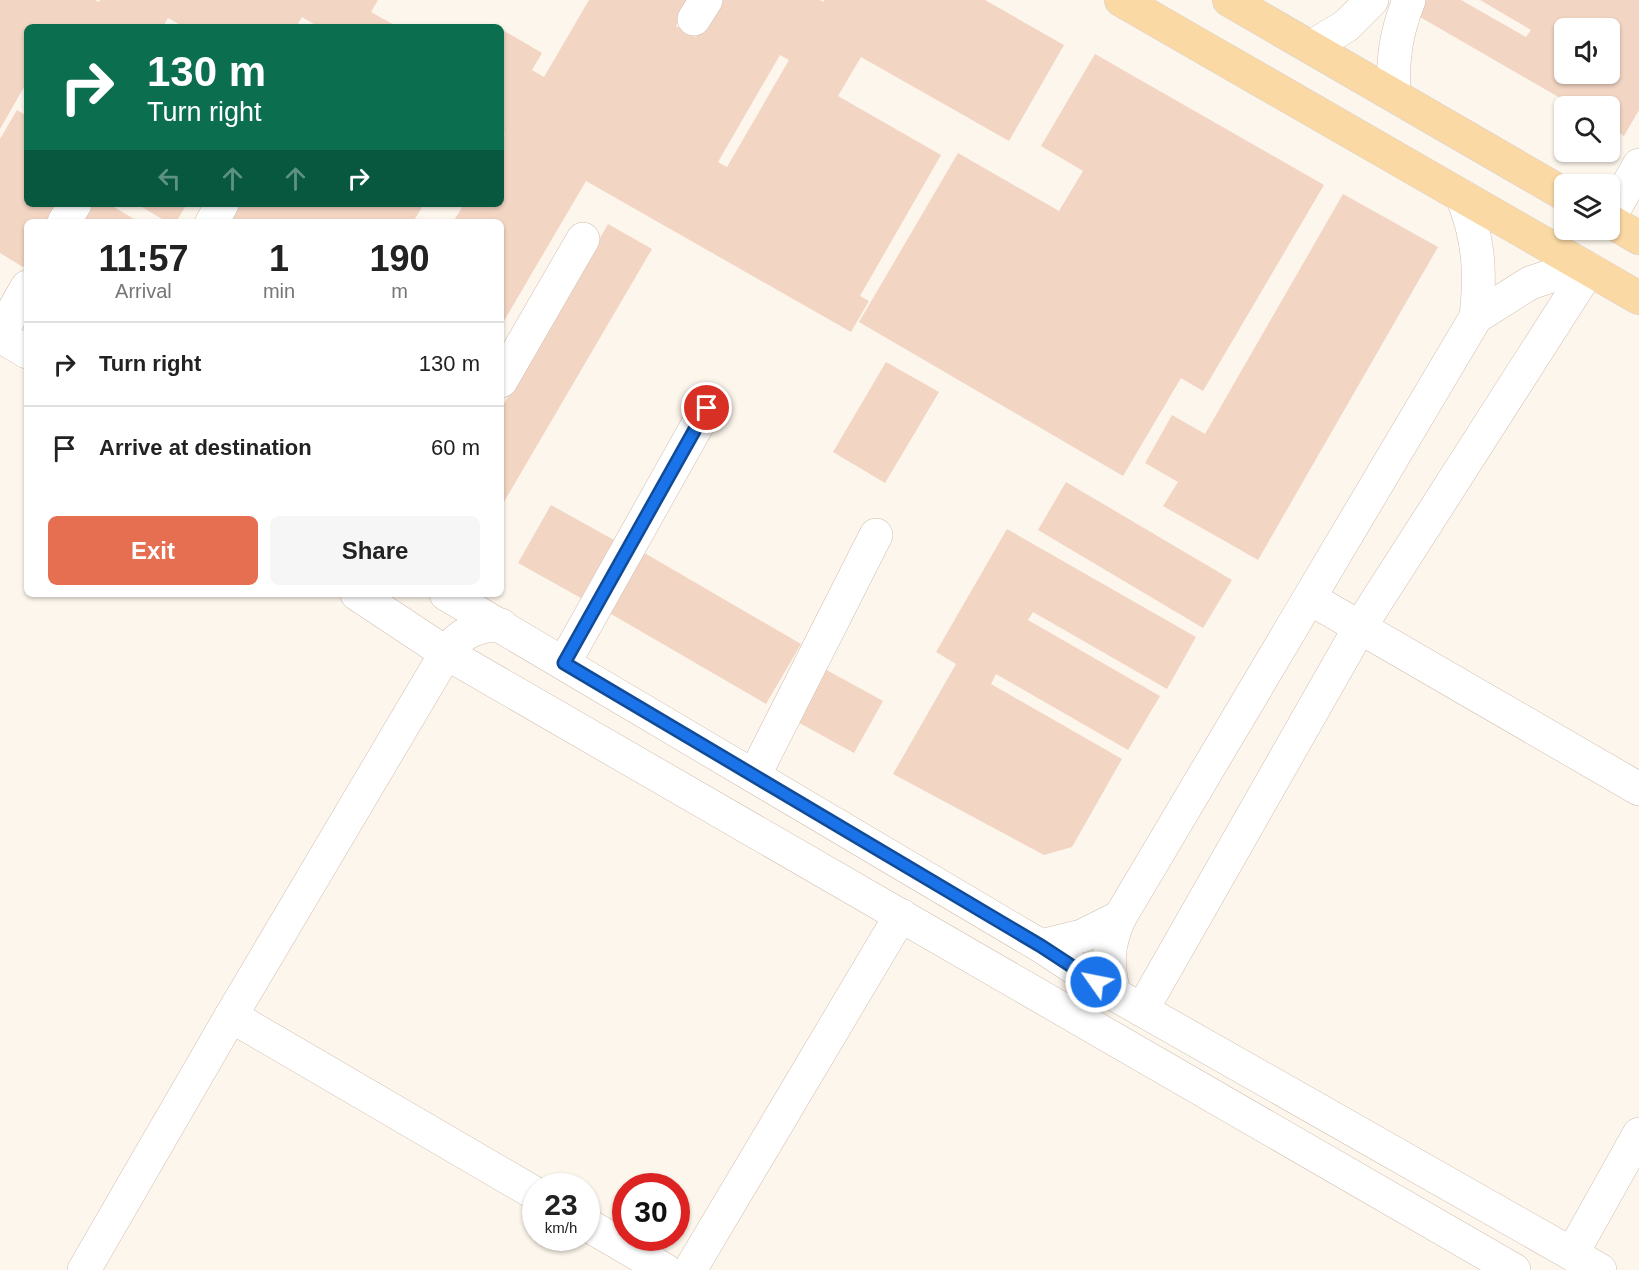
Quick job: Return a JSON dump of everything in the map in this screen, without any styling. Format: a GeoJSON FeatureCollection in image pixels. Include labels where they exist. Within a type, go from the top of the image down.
{"type":"FeatureCollection","features":[{"type":"Feature","properties":{"kind":"main road"},"geometry":{"type":"LineString","coordinates":[[1121,0],[1639,298]]}},
{"type":"Feature","properties":{"kind":"main road"},"geometry":{"type":"LineString","coordinates":[[1229,0],[1554,188]]}},
{"type":"Feature","properties":{"kind":"main road"},"geometry":{"type":"LineString","coordinates":[[1620,226],[1639,238]]}},
{"type":"Feature","properties":{"kind":"street"},"geometry":{"type":"LineString","coordinates":[[1311,47],[1346,26],[1372,0]]}},
{"type":"Feature","properties":{"kind":"street"},"geometry":{"type":"LineString","coordinates":[[1394,94],[1395,45],[1409,0]]}},
{"type":"Feature","properties":{"kind":"street"},"geometry":{"type":"LineString","coordinates":[[1620,200],[1639,165]]}},
{"type":"Feature","properties":{"kind":"street"},"geometry":{"type":"LineString","coordinates":[[1114,994],[1108,970],[1108,958],[1110,943],[1120,917],[1476,317],[1479,285],[1476,242],[1472,221],[1462,196]]}},
{"type":"Feature","properties":{"kind":"street"},"geometry":{"type":"LineString","coordinates":[[504,376],[583,239]]}},
{"type":"Feature","properties":{"kind":"street"},"geometry":{"type":"LineString","coordinates":[[1476,317],[1530,283],[1560,273],[1589,269]]}},
{"type":"Feature","properties":{"kind":"street"},"geometry":{"type":"LineString","coordinates":[[1143,1010],[1360,627],[1589,269]]}},
{"type":"Feature","properties":{"kind":"street"},"geometry":{"type":"LineString","coordinates":[[24,292],[0,335],[24,350]]}},
{"type":"Feature","properties":{"kind":"street"},"geometry":{"type":"LineString","coordinates":[[564,663],[707,408]]}},
{"type":"Feature","properties":{"kind":"street"},"geometry":{"type":"LineString","coordinates":[[754,776],[876,535]]}},
{"type":"Feature","properties":{"kind":"street"},"geometry":{"type":"LineString","coordinates":[[362,597],[446,653],[1514,1270]]}},
{"type":"Feature","properties":{"kind":"street"},"geometry":{"type":"LineString","coordinates":[[451,597],[1041,946],[1114,994],[1600,1270]]}},
{"type":"Feature","properties":{"kind":"street"},"geometry":{"type":"LineString","coordinates":[[1311,598],[1639,789]]}},
{"type":"Feature","properties":{"kind":"street"},"geometry":{"type":"LineString","coordinates":[[84,1270],[446,653],[464,634],[488,625],[501,625]]}},
{"type":"Feature","properties":{"kind":"street"},"geometry":{"type":"LineString","coordinates":[[690,1270],[901,915]]}},
{"type":"Feature","properties":{"kind":"street"},"geometry":{"type":"LineString","coordinates":[[1041,946],[1082,936],[1120,917]]}},
{"type":"Feature","properties":{"kind":"street"},"geometry":{"type":"LineString","coordinates":[[231,1016],[522,1186]]}},
{"type":"Feature","properties":{"kind":"street"},"geometry":{"type":"LineString","coordinates":[[1572,1254],[1639,1134]]}},
{"type":"Feature","properties":{"kind":"street"},"geometry":{"type":"LineString","coordinates":[[600,1232],[665,1270]]}},
{"type":"Feature","properties":{"kind":"building"},"geometry":{"type":"Polygon","coordinates":[[[0,0],[95,0],[99,2],[100,0],[378,0],[371,12],[393,24],[314,24],[302,17],[298,24],[179,24],[168,18],[165,24],[24,24],[24,87],[0,129],[0,0]]]}},
{"type":"Feature","properties":{"kind":"building"},"geometry":{"type":"Polygon","coordinates":[[[589,0],[691,0],[676,26],[696,37],[717,0],[820,0],[823,2],[824,0],[985,0],[1064,45],[1009,141],[861,57],[838,96],[941,155],[860,296],[869,301],[851,332],[586,181],[504,321],[504,219],[455,219],[462,207],[504,207],[504,31],[542,53],[532,70],[544,77],[589,0]],[[780,55],[718,162],[727,167],[789,60],[780,55]]]}},
{"type":"Feature","properties":{"kind":"building"},"geometry":{"type":"Polygon","coordinates":[[[1421,0],[1461,0],[1526,37],[1531,30],[1480,0],[1639,0],[1639,110],[1624,136],[1620,133],[1620,96],[1557,96],[1413,13],[1421,0]]]}},
{"type":"Feature","properties":{"kind":"building"},"geometry":{"type":"Polygon","coordinates":[[[1095,54],[1324,185],[1203,391],[1181,378],[1123,476],[859,322],[958,153],[1059,211],[1083,171],[1041,146],[1095,54]]]}},
{"type":"Feature","properties":{"kind":"building"},"geometry":{"type":"Polygon","coordinates":[[[17,110],[24,114],[24,207],[55,207],[52,219],[24,219],[23,267],[0,253],[0,139],[17,110]]]}},
{"type":"Feature","properties":{"kind":"building"},"geometry":{"type":"Polygon","coordinates":[[[1343,194],[1438,247],[1258,560],[1163,506],[1178,482],[1145,463],[1172,415],[1205,434],[1343,194]]]}},
{"type":"Feature","properties":{"kind":"building"},"geometry":{"type":"Polygon","coordinates":[[[83,207],[114,207],[134,219],[76,219],[83,207]]]}},
{"type":"Feature","properties":{"kind":"building"},"geometry":{"type":"Polygon","coordinates":[[[142,207],[185,207],[178,219],[162,219],[142,207]]]}},
{"type":"Feature","properties":{"kind":"building"},"geometry":{"type":"Polygon","coordinates":[[[227,207],[422,207],[415,219],[221,219],[227,207]]]}},
{"type":"Feature","properties":{"kind":"building"},"geometry":{"type":"Polygon","coordinates":[[[608,224],[652,249],[504,502],[504,404],[608,224]]]}},
{"type":"Feature","properties":{"kind":"building"},"geometry":{"type":"Polygon","coordinates":[[[886,362],[939,392],[885,483],[833,452],[886,362]]]}},
{"type":"Feature","properties":{"kind":"building"},"geometry":{"type":"Polygon","coordinates":[[[1066,482],[1232,580],[1203,628],[1038,530],[1066,482]]]}},
{"type":"Feature","properties":{"kind":"building"},"geometry":{"type":"Polygon","coordinates":[[[551,505],[614,540],[581,598],[518,563],[551,505]]]}},
{"type":"Feature","properties":{"kind":"building"},"geometry":{"type":"Polygon","coordinates":[[[1007,529],[1196,637],[1167,689],[1033,612],[1028,620],[1160,696],[1128,750],[996,674],[991,684],[1122,759],[1072,847],[1044,855],[893,774],[956,664],[936,652],[1007,529]]]}},
{"type":"Feature","properties":{"kind":"building"},"geometry":{"type":"Polygon","coordinates":[[[641,551],[801,644],[766,704],[606,611],[641,551]]]}},
{"type":"Feature","properties":{"kind":"building"},"geometry":{"type":"Polygon","coordinates":[[[823,668],[883,701],[854,753],[794,720],[823,668]]]}},
{"type":"Feature","properties":{"kind":"route"},"geometry":{"type":"LineString","coordinates":[[707,408],[564,663],[1041,946],[1096,982]]}}]}
